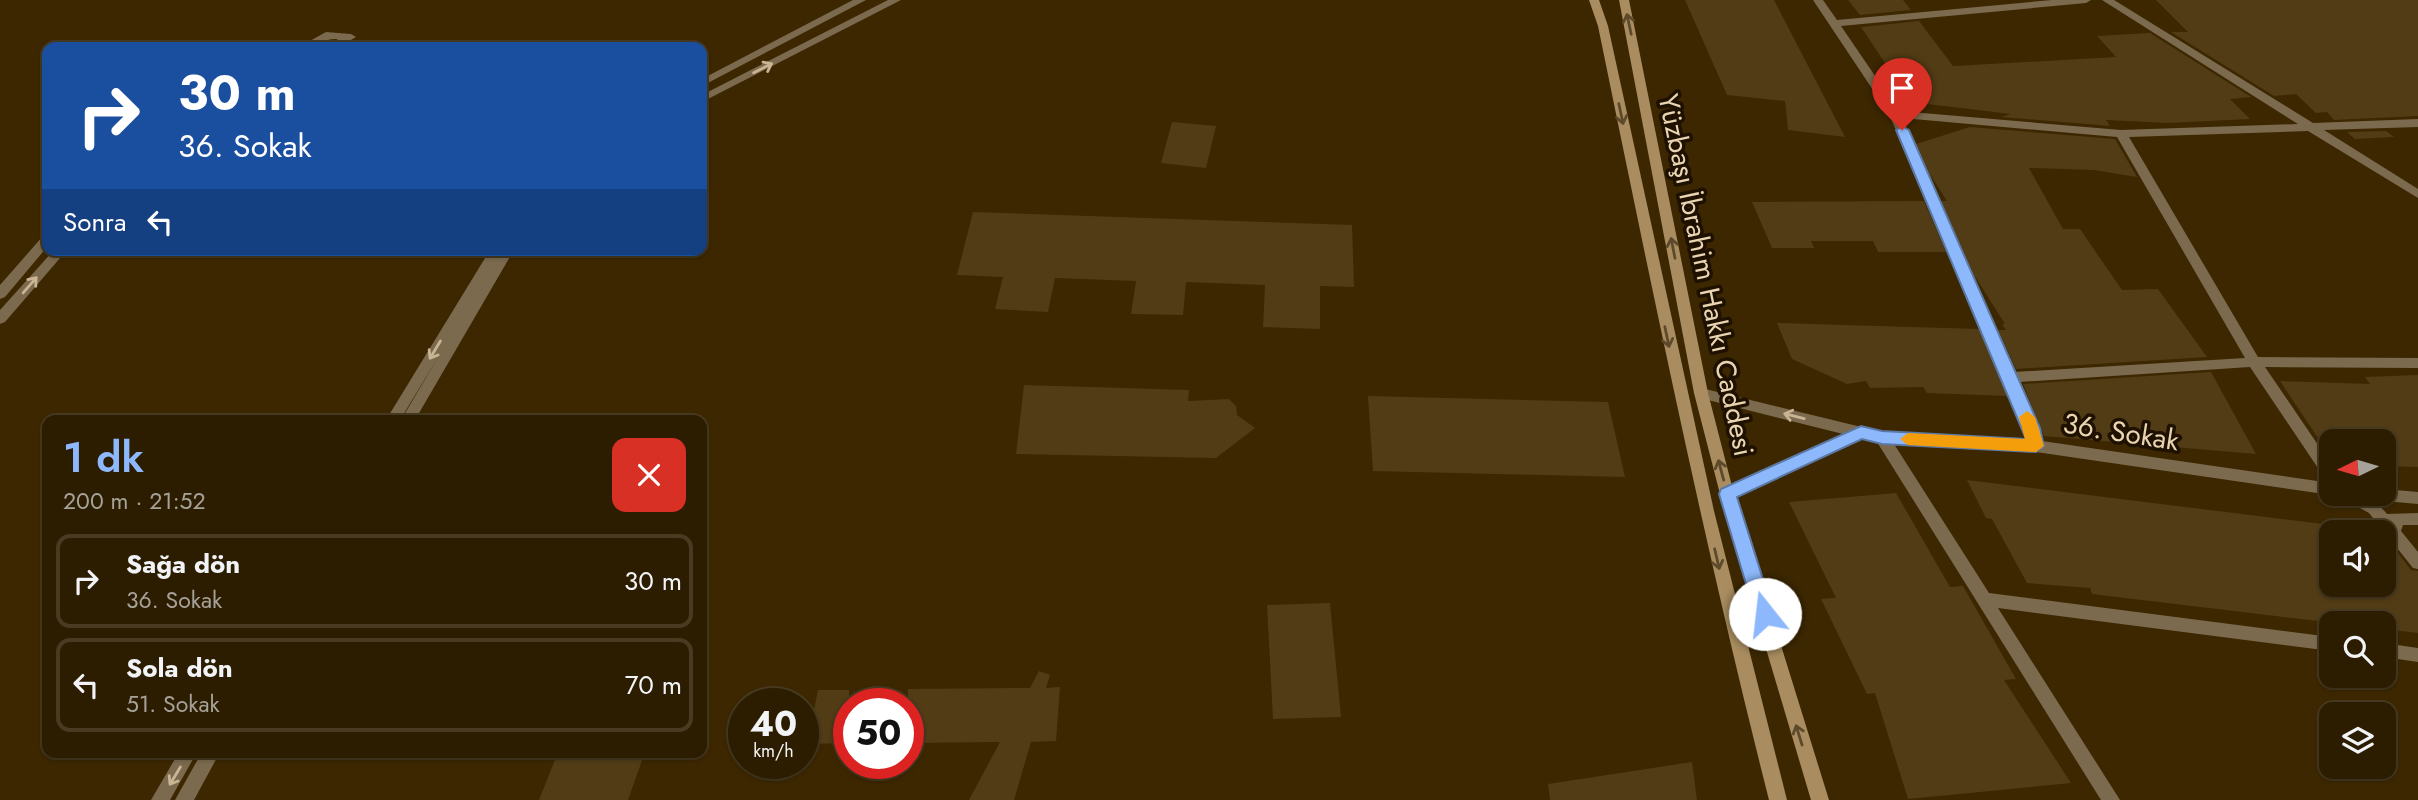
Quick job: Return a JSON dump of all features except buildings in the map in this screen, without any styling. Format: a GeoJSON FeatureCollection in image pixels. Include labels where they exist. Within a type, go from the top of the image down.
{"type":"FeatureCollection","features":[{"type":"Feature","properties":{"kind":"main road","name":"Yüzbaşı İbrahim Hakkı Caddesi"},"geometry":{"type":"LineString","coordinates":[[1594,0],[1603,26],[1678,390],[1733,629],[1778,800]]}},
{"type":"Feature","properties":{"kind":"main road","name":"Yüzbaşı İbrahim Hakkı Caddesi"},"geometry":{"type":"LineString","coordinates":[[1624,0],[1701,393],[1727,494],[1820,800]]}},
{"type":"Feature","properties":{"kind":"street"},"geometry":{"type":"LineString","coordinates":[[707,80],[861,0]]}},
{"type":"Feature","properties":{"kind":"street"},"geometry":{"type":"LineString","coordinates":[[707,96],[896,0]]}},
{"type":"Feature","properties":{"kind":"street"},"geometry":{"type":"LineString","coordinates":[[1818,0],[1895,114],[2032,428],[2036,446]]}},
{"type":"Feature","properties":{"kind":"street"},"geometry":{"type":"LineString","coordinates":[[1835,23],[2085,0]]}},
{"type":"Feature","properties":{"kind":"street"},"geometry":{"type":"LineString","coordinates":[[2107,0],[2315,127],[2418,194]]}},
{"type":"Feature","properties":{"kind":"street"},"geometry":{"type":"LineString","coordinates":[[313,42],[326,35],[351,37],[341,42]]}},
{"type":"Feature","properties":{"kind":"street"},"geometry":{"type":"LineString","coordinates":[[1895,114],[2121,134],[2418,123]]}},
{"type":"Feature","properties":{"kind":"street"},"geometry":{"type":"LineString","coordinates":[[2121,134],[2254,362],[2319,457]]}},
{"type":"Feature","properties":{"kind":"street"},"geometry":{"type":"LineString","coordinates":[[0,294],[42,245]]}},
{"type":"Feature","properties":{"kind":"street"},"geometry":{"type":"LineString","coordinates":[[0,319],[56,256]]}},
{"type":"Feature","properties":{"kind":"street"},"geometry":{"type":"LineString","coordinates":[[396,415],[492,256]]}},
{"type":"Feature","properties":{"kind":"street"},"geometry":{"type":"LineString","coordinates":[[411,415],[504,256]]}},
{"type":"Feature","properties":{"kind":"street"},"geometry":{"type":"LineString","coordinates":[[2009,377],[2254,362],[2418,363]]}},
{"type":"Feature","properties":{"kind":"street","name":"36. Sokak"},"geometry":{"type":"LineString","coordinates":[[1701,393],[1882,438],[2036,446],[2319,487]]}},
{"type":"Feature","properties":{"kind":"street"},"geometry":{"type":"LineString","coordinates":[[1727,494],[1861,432]]}},
{"type":"Feature","properties":{"kind":"street"},"geometry":{"type":"LineString","coordinates":[[1882,438],[2111,800]]}},
{"type":"Feature","properties":{"kind":"street"},"geometry":{"type":"LineString","coordinates":[[2396,496],[2418,498]]}},
{"type":"Feature","properties":{"kind":"street"},"geometry":{"type":"LineString","coordinates":[[2369,506],[2374,509],[2418,563]]}},
{"type":"Feature","properties":{"kind":"street"},"geometry":{"type":"LineString","coordinates":[[2418,519],[2389,519],[2418,552]]}},
{"type":"Feature","properties":{"kind":"street"},"geometry":{"type":"LineString","coordinates":[[1984,599],[2319,642]]}},
{"type":"Feature","properties":{"kind":"street"},"geometry":{"type":"LineString","coordinates":[[2396,652],[2418,655]]}},
{"type":"Feature","properties":{"kind":"street"},"geometry":{"type":"LineString","coordinates":[[160,800],[185,758]]}},
{"type":"Feature","properties":{"kind":"street"},"geometry":{"type":"LineString","coordinates":[[184,800],[208,758]]}},
{"type":"Feature","properties":{"kind":"slow traffic"},"geometry":{"type":"LineString","coordinates":[[1908,439],[2036,446],[2027,417]]}},
{"type":"Feature","properties":{"kind":"route"},"geometry":{"type":"LineString","coordinates":[[1765,614],[1727,494],[1861,432],[1882,438],[2036,446],[2032,428],[1902,130]]}}]}
